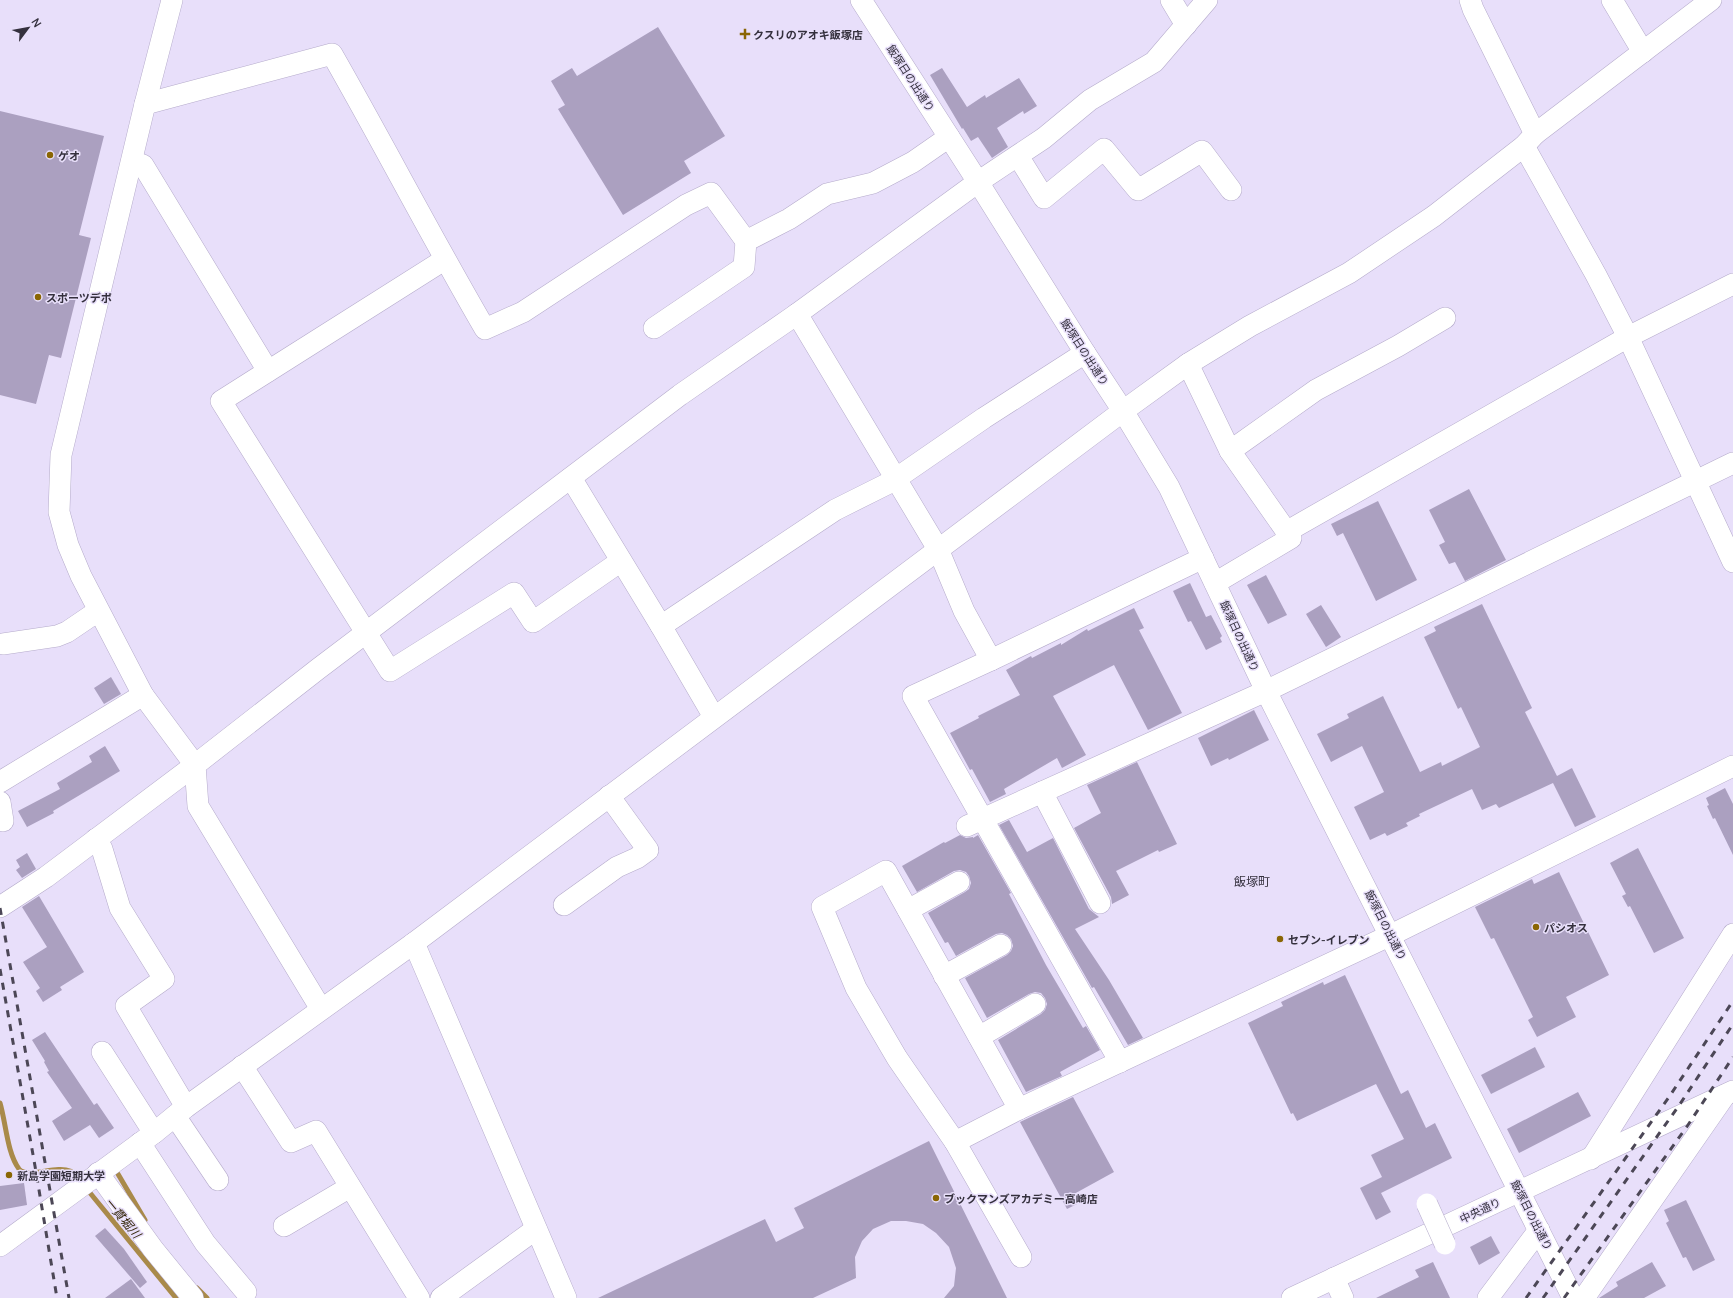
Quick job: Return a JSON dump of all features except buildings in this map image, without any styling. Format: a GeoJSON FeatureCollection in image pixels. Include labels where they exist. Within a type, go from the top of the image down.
{"type":"FeatureCollection","features":[{"type":"Feature","properties":{"kind":"street"},"geometry":{"type":"LineString","coordinates":[[172,0],[145,104],[61,455],[59,512],[68,545],[98,611],[143,695],[195,765],[198,806],[321,1009]]}},
{"type":"Feature","properties":{"kind":"street","name":"飯塚日の出通り"},"geometry":{"type":"LineString","coordinates":[[861,0],[978,182],[1084,353],[1123,411],[1169,487],[1266,690],[1573,1298]]}},
{"type":"Feature","properties":{"kind":"street"},"geometry":{"type":"LineString","coordinates":[[1171,0],[1186,25]]}},
{"type":"Feature","properties":{"kind":"street"},"geometry":{"type":"LineString","coordinates":[[0,907],[46,877],[195,765],[366,633],[680,395],[797,314],[978,182],[1044,138],[1090,100],[1154,62],[1207,0]]}},
{"type":"Feature","properties":{"kind":"street"},"geometry":{"type":"LineString","coordinates":[[1470,0],[1530,140],[1628,337],[1733,562]]}},
{"type":"Feature","properties":{"kind":"street"},"geometry":{"type":"LineString","coordinates":[[1612,0],[1643,52]]}},
{"type":"Feature","properties":{"kind":"street"},"geometry":{"type":"LineString","coordinates":[[0,1246],[242,1066],[414,943],[1123,411],[1188,364],[1250,326],[1349,273],[1434,216],[1711,0]]}},
{"type":"Feature","properties":{"kind":"street"},"geometry":{"type":"LineString","coordinates":[[145,104],[332,54],[383,144],[444,260],[485,329],[523,312],[686,205],[711,193],[746,241],[744,267],[654,328]]}},
{"type":"Feature","properties":{"kind":"street"},"geometry":{"type":"LineString","coordinates":[[746,241],[789,219],[827,194],[873,183],[913,162],[949,137]]}},
{"type":"Feature","properties":{"kind":"street"},"geometry":{"type":"LineString","coordinates":[[1018,156],[1044,198],[1104,149],[1138,190],[1202,151],[1231,190]]}},
{"type":"Feature","properties":{"kind":"street"},"geometry":{"type":"LineString","coordinates":[[132,161],[142,165],[268,371]]}},
{"type":"Feature","properties":{"kind":"street"},"geometry":{"type":"LineString","coordinates":[[444,260],[221,401],[390,671],[514,593],[533,622],[621,561]]}},
{"type":"Feature","properties":{"kind":"street"},"geometry":{"type":"LineString","coordinates":[[1286,532],[1628,337],[1733,284]]}},
{"type":"Feature","properties":{"kind":"street"},"geometry":{"type":"LineString","coordinates":[[797,314],[938,549],[964,611],[991,660]]}},
{"type":"Feature","properties":{"kind":"street"},"geometry":{"type":"LineString","coordinates":[[1230,451],[1316,390],[1398,346],[1445,318]]}},
{"type":"Feature","properties":{"kind":"street"},"geometry":{"type":"LineString","coordinates":[[661,626],[835,510],[896,479],[984,418],[1084,353]]}},
{"type":"Feature","properties":{"kind":"street"},"geometry":{"type":"LineString","coordinates":[[1188,364],[1230,451],[1291,538],[1215,583]]}},
{"type":"Feature","properties":{"kind":"street"},"geometry":{"type":"LineString","coordinates":[[974,823],[1266,690],[1694,480],[1733,463]]}},
{"type":"Feature","properties":{"kind":"street"},"geometry":{"type":"LineString","coordinates":[[571,478],[661,626],[714,717]]}},
{"type":"Feature","properties":{"kind":"street"},"geometry":{"type":"LineString","coordinates":[[1120,1062],[974,823],[913,696],[1203,558]]}},
{"type":"Feature","properties":{"kind":"street"},"geometry":{"type":"LineString","coordinates":[[3,644],[57,636],[67,632],[98,611]]}},
{"type":"Feature","properties":{"kind":"street"},"geometry":{"type":"LineString","coordinates":[[0,782],[143,695]]}},
{"type":"Feature","properties":{"kind":"street"},"geometry":{"type":"LineString","coordinates":[[955,1142],[1019,1109],[1390,935],[1733,766]]}},
{"type":"Feature","properties":{"kind":"street"},"geometry":{"type":"LineString","coordinates":[[1042,792],[1100,903]]}},
{"type":"Feature","properties":{"kind":"street"},"geometry":{"type":"LineString","coordinates":[[564,905],[617,867],[637,858],[648,850],[609,796]]}},
{"type":"Feature","properties":{"kind":"street"},"geometry":{"type":"LineString","coordinates":[[96,839],[102,850],[120,908],[164,979],[126,1006],[180,1112],[218,1180]]}},
{"type":"Feature","properties":{"kind":"street"},"geometry":{"type":"LineString","coordinates":[[1019,1109],[886,871],[822,907],[856,988],[897,1058],[955,1142],[1021,1257]]}},
{"type":"Feature","properties":{"kind":"street"},"geometry":{"type":"LineString","coordinates":[[908,910],[959,882]]}},
{"type":"Feature","properties":{"kind":"street"},"geometry":{"type":"LineString","coordinates":[[1591,1158],[1733,934]]}},
{"type":"Feature","properties":{"kind":"street"},"geometry":{"type":"LineString","coordinates":[[414,943],[566,1298]]}},
{"type":"Feature","properties":{"kind":"street"},"geometry":{"type":"LineString","coordinates":[[944,976],[1001,945]]}},
{"type":"Feature","properties":{"kind":"street"},"geometry":{"type":"LineString","coordinates":[[979,1037],[1035,1004]]}},
{"type":"Feature","properties":{"kind":"street"},"geometry":{"type":"LineString","coordinates":[[102,1052],[147,1138],[205,1243],[246,1292]]}},
{"type":"Feature","properties":{"kind":"street"},"geometry":{"type":"LineString","coordinates":[[242,1066],[291,1142],[316,1132],[418,1298]]}},
{"type":"Feature","properties":{"kind":"street"},"geometry":{"type":"LineString","coordinates":[[1584,1298],[1731,1089]]}},
{"type":"Feature","properties":{"kind":"street","name":"中央通り"},"geometry":{"type":"LineString","coordinates":[[1292,1298],[1591,1158],[1731,1089]]}},
{"type":"Feature","properties":{"kind":"street"},"geometry":{"type":"LineString","coordinates":[[88,1181],[153,1249],[193,1298]]}},
{"type":"Feature","properties":{"kind":"street"},"geometry":{"type":"LineString","coordinates":[[284,1226],[350,1187]]}},
{"type":"Feature","properties":{"kind":"street"},"geometry":{"type":"LineString","coordinates":[[1427,1204],[1445,1244]]}},
{"type":"Feature","properties":{"kind":"street"},"geometry":{"type":"LineString","coordinates":[[441,1298],[536,1229]]}},
{"type":"Feature","properties":{"kind":"street"},"geometry":{"type":"LineString","coordinates":[[1488,1298],[1539,1230]]}},
{"type":"Feature","properties":{"kind":"street"},"geometry":{"type":"LineString","coordinates":[[1334,1278],[1343,1298]]}},
{"type":"Feature","properties":{"kind":"waterway","name":"一貫堀川"},"geometry":{"type":"LineString","coordinates":[[0,1103],[9,1146],[19,1169],[28,1173],[57,1170],[70,1171],[81,1182]]}},
{"type":"Feature","properties":{"kind":"waterway"},"geometry":{"type":"LineString","coordinates":[[118,1174],[145,1220]]}},
{"type":"Feature","properties":{"kind":"waterway","name":"一貫堀川"},"geometry":{"type":"LineString","coordinates":[[86,1188],[176,1298]]}},
{"type":"Feature","properties":{"kind":"waterway"},"geometry":{"type":"LineString","coordinates":[[197,1288],[207,1298]]}},
{"type":"Feature","properties":{"kind":"railway"},"geometry":{"type":"LineString","coordinates":[[0,908],[69,1298]]}},
{"type":"Feature","properties":{"kind":"railway"},"geometry":{"type":"LineString","coordinates":[[0,969],[57,1298]]}},
{"type":"Feature","properties":{"kind":"railway"},"geometry":{"type":"LineString","coordinates":[[1526,1298],[1669,1097],[1733,1001]]}},
{"type":"Feature","properties":{"kind":"railway"},"geometry":{"type":"LineString","coordinates":[[1543,1298],[1680,1104],[1733,1024]]}},
{"type":"Feature","properties":{"kind":"railway"},"geometry":{"type":"LineString","coordinates":[[1564,1298],[1688,1125],[1733,1057]]}},
{"type":"Feature","properties":{"kind":"place","name":"クスリのアオキ飯塚店"},"geometry":{"type":"Point","coordinates":[745,34]}},
{"type":"Feature","properties":{"kind":"place","name":"ゲオ"},"geometry":{"type":"Point","coordinates":[50,155]}},
{"type":"Feature","properties":{"kind":"place","name":"スポーツデポ"},"geometry":{"type":"Point","coordinates":[38,297]}},
{"type":"Feature","properties":{"kind":"place","name":"パシオス"},"geometry":{"type":"Point","coordinates":[1536,927]}},
{"type":"Feature","properties":{"kind":"place","name":"セブン-イレブン"},"geometry":{"type":"Point","coordinates":[1280,939]}},
{"type":"Feature","properties":{"kind":"place","name":"新島学園短期大学"},"geometry":{"type":"Point","coordinates":[9,1175]}},
{"type":"Feature","properties":{"kind":"place","name":"ブックマンズアカデミー高崎店"},"geometry":{"type":"Point","coordinates":[936,1198]}},
{"type":"Feature","properties":{"kind":"district","name":"飯塚町"},"geometry":{"type":"Point","coordinates":[1252,881]}}]}
